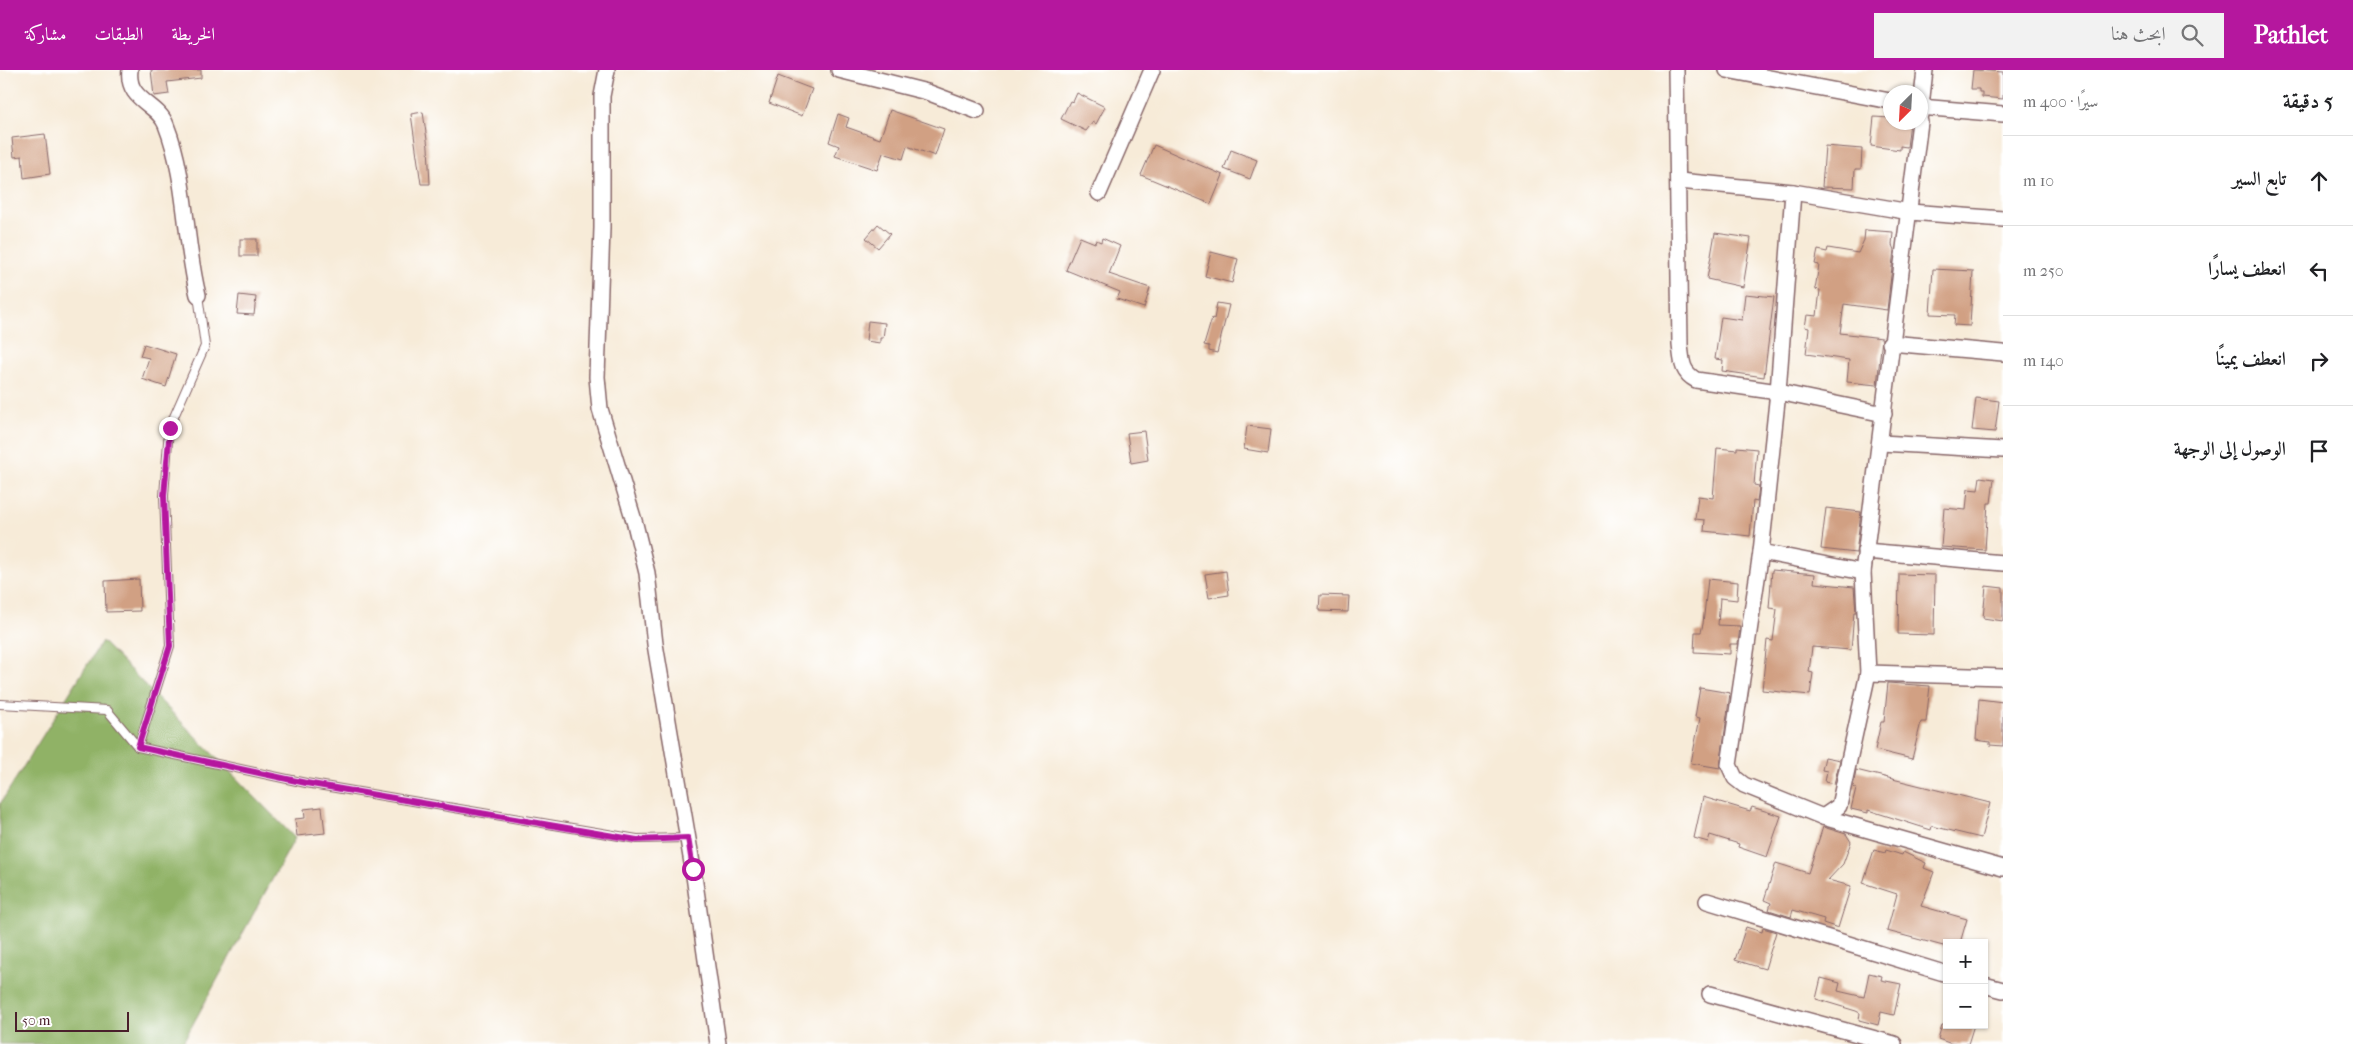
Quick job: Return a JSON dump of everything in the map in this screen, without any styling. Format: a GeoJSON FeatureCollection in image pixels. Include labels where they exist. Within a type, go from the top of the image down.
{"type":"FeatureCollection","features":[{"type":"Feature","properties":{"kind":"street"},"geometry":{"type":"LineString","coordinates":[[130,70],[135,94],[161,116],[166,124],[176,157],[190,264],[198,295]]}},
{"type":"Feature","properties":{"kind":"street"},"geometry":{"type":"LineString","coordinates":[[607,70],[602,96],[602,228],[597,377],[600,409],[635,524],[646,573],[655,644],[688,838],[718,1044]]}},
{"type":"Feature","properties":{"kind":"street"},"geometry":{"type":"LineString","coordinates":[[839,70],[936,95],[976,111]]}},
{"type":"Feature","properties":{"kind":"street"},"geometry":{"type":"LineString","coordinates":[[1099,193],[1152,70]]}},
{"type":"Feature","properties":{"kind":"street"},"geometry":{"type":"LineString","coordinates":[[1676,70],[1680,345],[1682,367],[1688,376],[1696,380],[1778,392],[1884,414]]}},
{"type":"Feature","properties":{"kind":"street"},"geometry":{"type":"LineString","coordinates":[[1727,70],[1883,100]]}},
{"type":"Feature","properties":{"kind":"street"},"geometry":{"type":"LineString","coordinates":[[1923,85],[1925,70]]}},
{"type":"Feature","properties":{"kind":"street"},"geometry":{"type":"LineString","coordinates":[[1928,109],[2003,114]]}},
{"type":"Feature","properties":{"kind":"street"},"geometry":{"type":"LineString","coordinates":[[1823,817],[1839,806],[1868,673],[1863,572],[1884,414],[1890,344],[1910,212],[1919,130]]}},
{"type":"Feature","properties":{"kind":"street"},"geometry":{"type":"LineString","coordinates":[[1679,181],[1793,192],[1910,212],[2003,219]]}},
{"type":"Feature","properties":{"kind":"street"},"geometry":{"type":"LineString","coordinates":[[1793,192],[1778,392],[1761,552],[1730,765],[1735,778],[1744,785],[1823,817],[2003,868]]}},
{"type":"Feature","properties":{"kind":"street"},"geometry":{"type":"LineString","coordinates":[[1890,344],[2003,353]]}},
{"type":"Feature","properties":{"kind":"street"},"geometry":{"type":"LineString","coordinates":[[1880,443],[2003,450]]}},
{"type":"Feature","properties":{"kind":"street"},"geometry":{"type":"LineString","coordinates":[[1865,551],[2003,563]]}},
{"type":"Feature","properties":{"kind":"street"},"geometry":{"type":"LineString","coordinates":[[1761,552],[1863,572]]}},
{"type":"Feature","properties":{"kind":"street"},"geometry":{"type":"LineString","coordinates":[[1868,673],[2003,677]]}},
{"type":"Feature","properties":{"kind":"street"},"geometry":{"type":"LineString","coordinates":[[1707,901],[1943,973]]}},
{"type":"Feature","properties":{"kind":"street"},"geometry":{"type":"LineString","coordinates":[[1988,986],[2003,990]]}},
{"type":"Feature","properties":{"kind":"street"},"geometry":{"type":"LineString","coordinates":[[1710,994],[1894,1044]]}},
{"type":"Feature","properties":{"kind":"lane"},"geometry":{"type":"LineString","coordinates":[[138,747],[170,646],[164,496],[170,428],[205,346],[198,295]]}},
{"type":"Feature","properties":{"kind":"lane"},"geometry":{"type":"LineString","coordinates":[[0,704],[108,710],[138,747],[306,783],[637,840],[688,838]]}},
{"type":"Feature","properties":{"kind":"green space"},"geometry":{"type":"Polygon","coordinates":[[[102,641],[295,838],[182,1044],[0,1044],[0,804],[102,641]]]}},
{"type":"Feature","properties":{"kind":"building"},"geometry":{"type":"Polygon","coordinates":[[[151,70],[201,70],[201,78],[167,82],[169,94],[154,96],[151,70]]]}},
{"type":"Feature","properties":{"kind":"building"},"geometry":{"type":"Polygon","coordinates":[[[1973,70],[2003,72],[2003,99],[1982,97],[1982,92],[1979,92],[1979,89],[1971,89],[1973,70]]]}},
{"type":"Feature","properties":{"kind":"building"},"geometry":{"type":"Polygon","coordinates":[[[778,76],[812,89],[802,116],[769,103],[778,76]]]}},
{"type":"Feature","properties":{"kind":"building"},"geometry":{"type":"Polygon","coordinates":[[[1077,93],[1105,107],[1096,124],[1093,122],[1086,131],[1061,119],[1070,101],[1073,102],[1077,93]]]}},
{"type":"Feature","properties":{"kind":"building"},"geometry":{"type":"Polygon","coordinates":[[[890,110],[944,129],[935,156],[907,146],[903,159],[883,153],[877,170],[835,156],[839,146],[829,142],[838,114],[849,118],[846,127],[880,139],[890,110]]]}},
{"type":"Feature","properties":{"kind":"building"},"geometry":{"type":"Polygon","coordinates":[[[423,112],[428,147],[430,184],[421,184],[411,114],[423,112]]]}},
{"type":"Feature","properties":{"kind":"building"},"geometry":{"type":"Polygon","coordinates":[[[1874,117],[1883,118],[1883,130],[1909,130],[1907,147],[1900,146],[1900,150],[1871,146],[1874,117]]]}},
{"type":"Feature","properties":{"kind":"building"},"geometry":{"type":"Polygon","coordinates":[[[45,134],[50,174],[24,178],[22,156],[14,157],[12,138],[45,134]]]}},
{"type":"Feature","properties":{"kind":"building"},"geometry":{"type":"Polygon","coordinates":[[[1154,145],[1223,175],[1211,204],[1141,175],[1154,145]]]}},
{"type":"Feature","properties":{"kind":"building"},"geometry":{"type":"Polygon","coordinates":[[[1825,146],[1862,149],[1861,169],[1855,169],[1854,188],[1822,187],[1825,146]]]}},
{"type":"Feature","properties":{"kind":"building"},"geometry":{"type":"Polygon","coordinates":[[[1231,150],[1257,160],[1250,179],[1224,169],[1231,150]]]}},
{"type":"Feature","properties":{"kind":"building"},"geometry":{"type":"Polygon","coordinates":[[[878,224],[890,234],[878,248],[866,238],[878,224]]]}},
{"type":"Feature","properties":{"kind":"building"},"geometry":{"type":"Polygon","coordinates":[[[1865,230],[1893,232],[1892,245],[1894,250],[1887,310],[1844,304],[1840,333],[1882,338],[1877,385],[1847,382],[1849,360],[1806,354],[1809,328],[1805,327],[1807,315],[1817,316],[1820,290],[1815,289],[1819,265],[1815,264],[1818,250],[1827,252],[1828,248],[1858,253],[1864,240],[1865,230]]]}},
{"type":"Feature","properties":{"kind":"building"},"geometry":{"type":"Polygon","coordinates":[[[1715,233],[1751,238],[1743,287],[1707,279],[1715,233]]]}},
{"type":"Feature","properties":{"kind":"building"},"geometry":{"type":"Polygon","coordinates":[[[1080,237],[1095,243],[1096,240],[1101,242],[1102,238],[1120,246],[1109,274],[1150,288],[1144,308],[1117,299],[1120,292],[1066,270],[1080,237]]]}},
{"type":"Feature","properties":{"kind":"building"},"geometry":{"type":"Polygon","coordinates":[[[240,239],[257,239],[257,256],[240,256],[240,239]]]}},
{"type":"Feature","properties":{"kind":"building"},"geometry":{"type":"Polygon","coordinates":[[[1211,252],[1238,259],[1232,283],[1205,276],[1211,252]]]}},
{"type":"Feature","properties":{"kind":"building"},"geometry":{"type":"Polygon","coordinates":[[[1933,269],[1973,271],[1970,326],[1954,325],[1955,315],[1930,314],[1933,269]]]}},
{"type":"Feature","properties":{"kind":"building"},"geometry":{"type":"Polygon","coordinates":[[[1745,294],[1774,297],[1764,377],[1722,371],[1723,360],[1715,359],[1721,317],[1742,320],[1745,294]]]}},
{"type":"Feature","properties":{"kind":"building"},"geometry":{"type":"Polygon","coordinates":[[[239,295],[256,297],[254,315],[237,314],[239,295]]]}},
{"type":"Feature","properties":{"kind":"building"},"geometry":{"type":"Polygon","coordinates":[[[1217,303],[1229,305],[1217,353],[1209,351],[1209,346],[1204,345],[1212,318],[1214,319],[1217,303]]]}},
{"type":"Feature","properties":{"kind":"building"},"geometry":{"type":"Polygon","coordinates":[[[868,321],[885,323],[883,338],[880,338],[880,343],[866,341],[868,321]]]}},
{"type":"Feature","properties":{"kind":"building"},"geometry":{"type":"Polygon","coordinates":[[[144,344],[176,354],[166,387],[142,379],[149,358],[140,356],[144,344]]]}},
{"type":"Feature","properties":{"kind":"building"},"geometry":{"type":"Polygon","coordinates":[[[1976,398],[1999,401],[1995,432],[1972,430],[1976,398]]]}},
{"type":"Feature","properties":{"kind":"building"},"geometry":{"type":"Polygon","coordinates":[[[1247,426],[1271,429],[1268,453],[1244,449],[1247,426]]]}},
{"type":"Feature","properties":{"kind":"building"},"geometry":{"type":"Polygon","coordinates":[[[1144,431],[1148,460],[1131,463],[1127,433],[1144,431]]]}},
{"type":"Feature","properties":{"kind":"building"},"geometry":{"type":"Polygon","coordinates":[[[1737,447],[1757,449],[1754,485],[1759,486],[1757,502],[1753,501],[1750,536],[1704,531],[1705,520],[1695,519],[1698,496],[1713,498],[1717,448],[1737,450],[1737,447]]]}},
{"type":"Feature","properties":{"kind":"building"},"geometry":{"type":"Polygon","coordinates":[[[1980,477],[1994,479],[1991,503],[1988,503],[1985,550],[1941,547],[1944,508],[1966,510],[1968,489],[1978,490],[1980,477]]]}},
{"type":"Feature","properties":{"kind":"building"},"geometry":{"type":"Polygon","coordinates":[[[1826,508],[1861,512],[1856,553],[1821,549],[1826,508]]]}},
{"type":"Feature","properties":{"kind":"building"},"geometry":{"type":"Polygon","coordinates":[[[1772,570],[1815,574],[1814,583],[1854,587],[1856,612],[1854,612],[1851,650],[1812,647],[1809,672],[1813,673],[1810,695],[1762,690],[1767,640],[1773,641],[1777,609],[1769,608],[1772,570]]]}},
{"type":"Feature","properties":{"kind":"building"},"geometry":{"type":"Polygon","coordinates":[[[1226,571],[1229,595],[1209,598],[1205,574],[1226,571]]]}},
{"type":"Feature","properties":{"kind":"building"},"geometry":{"type":"Polygon","coordinates":[[[1899,574],[1935,575],[1934,635],[1898,634],[1899,574]]]}},
{"type":"Feature","properties":{"kind":"building"},"geometry":{"type":"Polygon","coordinates":[[[139,579],[140,611],[106,612],[105,581],[139,579]]]}},
{"type":"Feature","properties":{"kind":"building"},"geometry":{"type":"Polygon","coordinates":[[[1708,579],[1738,582],[1737,600],[1720,598],[1718,625],[1740,626],[1738,644],[1730,644],[1730,654],[1694,652],[1695,632],[1701,632],[1703,624],[1708,579]]]}},
{"type":"Feature","properties":{"kind":"building"},"geometry":{"type":"Polygon","coordinates":[[[1986,586],[2003,588],[2003,621],[1983,618],[1986,586]]]}},
{"type":"Feature","properties":{"kind":"building"},"geometry":{"type":"Polygon","coordinates":[[[1320,595],[1349,596],[1348,612],[1319,611],[1320,595]]]}},
{"type":"Feature","properties":{"kind":"building"},"geometry":{"type":"Polygon","coordinates":[[[1888,683],[1930,686],[1926,722],[1921,722],[1912,759],[1875,750],[1881,722],[1884,722],[1888,683]]]}},
{"type":"Feature","properties":{"kind":"building"},"geometry":{"type":"Polygon","coordinates":[[[1700,688],[1730,693],[1720,768],[1691,763],[1700,718],[1695,717],[1700,688]]]}},
{"type":"Feature","properties":{"kind":"building"},"geometry":{"type":"Polygon","coordinates":[[[1979,699],[2003,702],[2003,746],[1990,745],[1990,742],[1976,740],[1979,699]]]}},
{"type":"Feature","properties":{"kind":"building"},"geometry":{"type":"Polygon","coordinates":[[[1825,757],[1840,760],[1834,784],[1825,782],[1827,771],[1822,770],[1825,757]]]}},
{"type":"Feature","properties":{"kind":"building"},"geometry":{"type":"Polygon","coordinates":[[[1856,770],[1990,803],[1981,838],[1932,826],[1931,830],[1868,810],[1868,813],[1851,809],[1856,788],[1853,787],[1856,770]]]}},
{"type":"Feature","properties":{"kind":"building"},"geometry":{"type":"Polygon","coordinates":[[[1703,797],[1750,811],[1752,807],[1781,816],[1767,857],[1738,847],[1739,844],[1710,835],[1708,842],[1694,838],[1703,797]]]}},
{"type":"Feature","properties":{"kind":"building"},"geometry":{"type":"Polygon","coordinates":[[[322,807],[325,833],[297,836],[295,819],[305,818],[304,809],[322,807]]]}},
{"type":"Feature","properties":{"kind":"building"},"geometry":{"type":"Polygon","coordinates":[[[1823,827],[1846,834],[1851,842],[1843,864],[1828,880],[1851,886],[1838,928],[1823,923],[1824,919],[1793,910],[1791,917],[1769,910],[1771,903],[1764,900],[1776,863],[1808,873],[1823,827]]]}},
{"type":"Feature","properties":{"kind":"building"},"geometry":{"type":"Polygon","coordinates":[[[1874,850],[1885,853],[1886,850],[1902,855],[1903,852],[1926,863],[1924,868],[1934,872],[1921,906],[1967,919],[1961,939],[1943,939],[1943,946],[1887,931],[1897,894],[1863,883],[1874,850]]]}},
{"type":"Feature","properties":{"kind":"building"},"geometry":{"type":"Polygon","coordinates":[[[1746,927],[1762,932],[1763,928],[1776,932],[1765,969],[1735,960],[1746,927]]]}},
{"type":"Feature","properties":{"kind":"building"},"geometry":{"type":"Polygon","coordinates":[[[1869,973],[1882,976],[1881,980],[1901,984],[1894,1015],[1881,1012],[1878,1025],[1859,1020],[1860,1013],[1856,1011],[1816,999],[1821,978],[1840,983],[1838,991],[1864,997],[1869,973]]]}},
{"type":"Feature","properties":{"kind":"building"},"geometry":{"type":"Polygon","coordinates":[[[1942,1025],[1943,1029],[1973,1029],[1968,1044],[1952,1044],[1938,1039],[1942,1025]]]}},
{"type":"Feature","properties":{"kind":"route"},"geometry":{"type":"LineString","coordinates":[[170,428],[164,496],[170,646],[138,747],[306,783],[637,840],[688,838],[693,869]]}}]}
